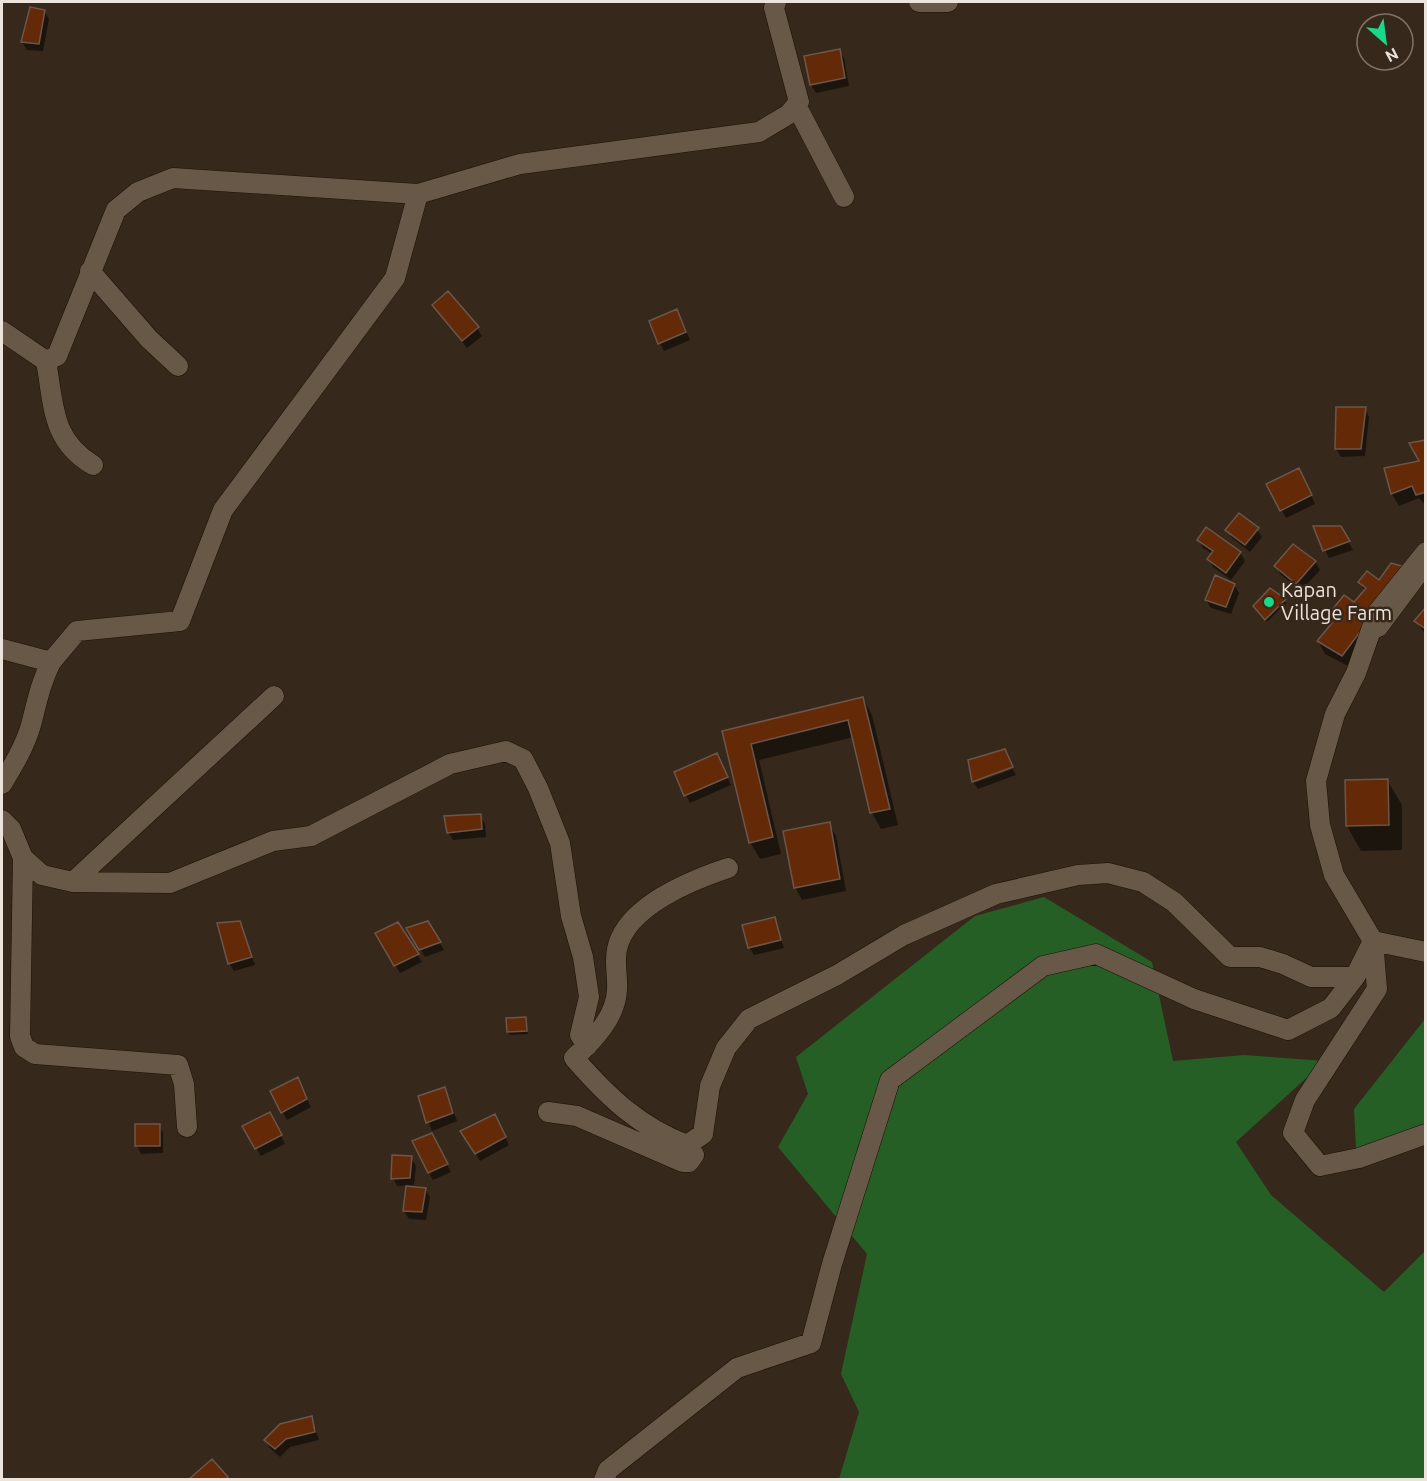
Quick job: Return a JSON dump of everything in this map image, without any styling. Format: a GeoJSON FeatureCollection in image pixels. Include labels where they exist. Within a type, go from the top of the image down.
{"type":"FeatureCollection","features":[{"type":"Feature","properties":{"kind":"street"},"geometry":{"type":"LineString","coordinates":[[46,361],[57,356],[116,210],[138,192],[173,178],[418,194],[520,164],[620,149],[750,135],[797,107],[799,102],[774,8],[776,2]]}},
{"type":"Feature","properties":{"kind":"street"},"geometry":{"type":"LineString","coordinates":[[919,2],[948,2]]}},
{"type":"Feature","properties":{"kind":"street"},"geometry":{"type":"LineString","coordinates":[[797,107],[844,197]]}},
{"type":"Feature","properties":{"kind":"street"},"geometry":{"type":"LineString","coordinates":[[2,784],[15,763],[30,727],[38,689],[51,662],[77,631],[180,621],[223,510],[395,278],[418,194]]}},
{"type":"Feature","properties":{"kind":"street"},"geometry":{"type":"LineString","coordinates":[[90,271],[149,339],[178,366]]}},
{"type":"Feature","properties":{"kind":"street"},"geometry":{"type":"LineString","coordinates":[[2,331],[46,361],[56,417],[64,440],[74,454],[93,465]]}},
{"type":"Feature","properties":{"kind":"street"},"geometry":{"type":"LineString","coordinates":[[1425,552],[1377,613],[1356,673],[1335,714],[1316,781],[1320,825],[1334,875],[1373,940],[1377,989],[1305,1100],[1293,1133],[1320,1166],[1359,1158],[1425,1134]]}},
{"type":"Feature","properties":{"kind":"street"},"geometry":{"type":"LineString","coordinates":[[2,649],[51,662]]}},
{"type":"Feature","properties":{"kind":"street"},"geometry":{"type":"LineString","coordinates":[[73,882],[274,696]]}},
{"type":"Feature","properties":{"kind":"street"},"geometry":{"type":"LineString","coordinates":[[2,820],[11,829],[24,858],[42,875],[73,882],[170,883],[273,841],[311,836],[450,764],[506,751],[523,759],[538,788],[560,843],[571,916],[583,957],[589,997],[580,1035],[587,1046]]}},
{"type":"Feature","properties":{"kind":"street"},"geometry":{"type":"LineString","coordinates":[[24,858],[20,1036],[24,1047],[34,1054],[178,1065],[184,1084],[187,1127]]}},
{"type":"Feature","properties":{"kind":"street"},"geometry":{"type":"LineString","coordinates":[[548,1112],[586,1119],[682,1162],[689,1162],[694,1155],[687,1145],[646,1126],[611,1098],[574,1058],[587,1046],[610,1017],[617,992],[617,947],[622,936],[642,911],[663,895],[692,880],[728,868]]}},
{"type":"Feature","properties":{"kind":"street"},"geometry":{"type":"LineString","coordinates":[[687,1145],[703,1134],[710,1086],[726,1048],[749,1019],[837,975],[904,934],[996,894],[1078,875],[1108,873],[1143,882],[1174,902],[1230,957],[1260,957],[1283,964],[1311,977],[1355,977]]}},
{"type":"Feature","properties":{"kind":"street"},"geometry":{"type":"LineString","coordinates":[[1373,940],[1425,952]]}},
{"type":"Feature","properties":{"kind":"street"},"geometry":{"type":"LineString","coordinates":[[604,1479],[608,1470],[737,1368],[811,1342],[832,1264],[890,1080],[1043,966],[1096,954],[1194,999],[1288,1030],[1331,1008],[1355,977],[1373,940]]}},
{"type":"Feature","properties":{"kind":"lane"},"geometry":{"type":"LineString","coordinates":[[1368,638],[1382,631],[1425,572]]}},
{"type":"Feature","properties":{"kind":"green space"},"geometry":{"type":"Polygon","coordinates":[[[1044,897],[1152,962],[1173,1061],[1244,1055],[1325,1061],[1236,1142],[1271,1195],[1384,1292],[1425,1251],[1425,1479],[839,1479],[859,1412],[841,1374],[867,1254],[778,1147],[808,1094],[796,1057],[975,916],[1044,897]]]}},
{"type":"Feature","properties":{"kind":"green space"},"geometry":{"type":"Polygon","coordinates":[[[1425,1019],[1425,1141],[1394,1151],[1356,1149],[1354,1109],[1425,1019]]]}},
{"type":"Feature","properties":{"kind":"building"},"geometry":{"type":"Polygon","coordinates":[[[30,7],[45,10],[39,44],[21,42],[30,7]]]}},
{"type":"Feature","properties":{"kind":"building"},"geometry":{"type":"Polygon","coordinates":[[[840,49],[845,78],[810,85],[804,56],[840,49]]]}},
{"type":"Feature","properties":{"kind":"building"},"geometry":{"type":"Polygon","coordinates":[[[448,291],[479,327],[462,341],[432,305],[448,291]]]}},
{"type":"Feature","properties":{"kind":"building"},"geometry":{"type":"Polygon","coordinates":[[[677,309],[686,332],[658,344],[649,321],[677,309]]]}},
{"type":"Feature","properties":{"kind":"building"},"geometry":{"type":"Polygon","coordinates":[[[1336,407],[1366,407],[1361,449],[1335,449],[1336,407]]]}},
{"type":"Feature","properties":{"kind":"building"},"geometry":{"type":"Polygon","coordinates":[[[1426,440],[1426,492],[1416,495],[1412,486],[1391,494],[1384,468],[1419,461],[1409,443],[1426,440]]]}},
{"type":"Feature","properties":{"kind":"building"},"geometry":{"type":"Polygon","coordinates":[[[1299,468],[1312,495],[1280,511],[1266,484],[1299,468]]]}},
{"type":"Feature","properties":{"kind":"building"},"geometry":{"type":"Polygon","coordinates":[[[1239,513],[1259,528],[1245,545],[1225,530],[1239,513]]]}},
{"type":"Feature","properties":{"kind":"building"},"geometry":{"type":"Polygon","coordinates":[[[1313,526],[1341,526],[1350,541],[1323,551],[1313,526]]]}},
{"type":"Feature","properties":{"kind":"building"},"geometry":{"type":"Polygon","coordinates":[[[1206,527],[1241,552],[1226,573],[1207,559],[1213,551],[1197,540],[1206,527]]]}},
{"type":"Feature","properties":{"kind":"building"},"geometry":{"type":"Polygon","coordinates":[[[1293,544],[1316,561],[1296,584],[1274,566],[1293,544]]]}},
{"type":"Feature","properties":{"kind":"building"},"geometry":{"type":"Polygon","coordinates":[[[1391,563],[1408,568],[1342,656],[1317,641],[1332,623],[1324,620],[1344,595],[1354,602],[1366,588],[1358,582],[1367,571],[1379,580],[1391,563]]]}},
{"type":"Feature","properties":{"kind":"building"},"geometry":{"type":"Polygon","coordinates":[[[1215,575],[1235,584],[1226,607],[1205,600],[1215,575]]]}},
{"type":"Feature","properties":{"kind":"building","name":"Kapan Village Farm"},"geometry":{"type":"Polygon","coordinates":[[[1270,588],[1286,599],[1265,620],[1253,606],[1270,588]]]}},
{"type":"Feature","properties":{"kind":"building"},"geometry":{"type":"Polygon","coordinates":[[[1426,607],[1426,629],[1414,621],[1426,607]]]}},
{"type":"Feature","properties":{"kind":"building"},"geometry":{"type":"Polygon","coordinates":[[[863,697],[890,809],[870,813],[848,720],[751,744],[773,837],[749,843],[722,731],[863,697]]]}},
{"type":"Feature","properties":{"kind":"building"},"geometry":{"type":"Polygon","coordinates":[[[1005,749],[1013,767],[972,782],[968,760],[1005,749]]]}},
{"type":"Feature","properties":{"kind":"building"},"geometry":{"type":"Polygon","coordinates":[[[717,753],[728,777],[684,796],[674,772],[717,753]]]}},
{"type":"Feature","properties":{"kind":"building"},"geometry":{"type":"Polygon","coordinates":[[[1388,779],[1389,825],[1346,826],[1345,780],[1388,779]]]}},
{"type":"Feature","properties":{"kind":"building"},"geometry":{"type":"Polygon","coordinates":[[[481,814],[482,829],[447,833],[444,816],[481,814]]]}},
{"type":"Feature","properties":{"kind":"building"},"geometry":{"type":"Polygon","coordinates":[[[830,822],[840,879],[794,888],[783,831],[830,822]]]}},
{"type":"Feature","properties":{"kind":"building"},"geometry":{"type":"Polygon","coordinates":[[[775,917],[781,940],[748,948],[742,925],[775,917]]]}},
{"type":"Feature","properties":{"kind":"building"},"geometry":{"type":"Polygon","coordinates":[[[240,921],[252,957],[228,964],[217,923],[240,921]]]}},
{"type":"Feature","properties":{"kind":"building"},"geometry":{"type":"Polygon","coordinates":[[[428,921],[441,942],[419,950],[406,928],[428,921]]]}},
{"type":"Feature","properties":{"kind":"building"},"geometry":{"type":"Polygon","coordinates":[[[398,922],[419,954],[394,966],[375,933],[398,922]]]}},
{"type":"Feature","properties":{"kind":"building"},"geometry":{"type":"Polygon","coordinates":[[[526,1017],[527,1031],[507,1032],[506,1018],[526,1017]]]}},
{"type":"Feature","properties":{"kind":"building"},"geometry":{"type":"Polygon","coordinates":[[[298,1077],[307,1099],[281,1113],[270,1091],[298,1077]]]}},
{"type":"Feature","properties":{"kind":"building"},"geometry":{"type":"Polygon","coordinates":[[[445,1087],[453,1113],[426,1123],[418,1096],[445,1087]]]}},
{"type":"Feature","properties":{"kind":"building"},"geometry":{"type":"Polygon","coordinates":[[[270,1112],[282,1135],[255,1149],[242,1126],[270,1112]]]}},
{"type":"Feature","properties":{"kind":"building"},"geometry":{"type":"Polygon","coordinates":[[[495,1114],[506,1137],[475,1154],[460,1131],[495,1114]]]}},
{"type":"Feature","properties":{"kind":"building"},"geometry":{"type":"Polygon","coordinates":[[[135,1124],[160,1124],[160,1146],[135,1146],[135,1124]]]}},
{"type":"Feature","properties":{"kind":"building"},"geometry":{"type":"Polygon","coordinates":[[[432,1133],[448,1164],[428,1173],[412,1141],[432,1133]]]}},
{"type":"Feature","properties":{"kind":"building"},"geometry":{"type":"Polygon","coordinates":[[[392,1155],[412,1156],[410,1178],[391,1179],[392,1155]]]}},
{"type":"Feature","properties":{"kind":"building"},"geometry":{"type":"Polygon","coordinates":[[[406,1186],[426,1188],[422,1212],[403,1211],[406,1186]]]}},
{"type":"Feature","properties":{"kind":"building"},"geometry":{"type":"Polygon","coordinates":[[[312,1416],[315,1432],[286,1439],[275,1449],[264,1440],[280,1424],[312,1416]]]}},
{"type":"Feature","properties":{"kind":"building"},"geometry":{"type":"Polygon","coordinates":[[[212,1459],[228,1477],[225,1480],[188,1480],[212,1459]]]}},
{"type":"Feature","properties":{"kind":"place","name":"Kapan Village Farm"},"geometry":{"type":"Point","coordinates":[1269,602]}}]}
